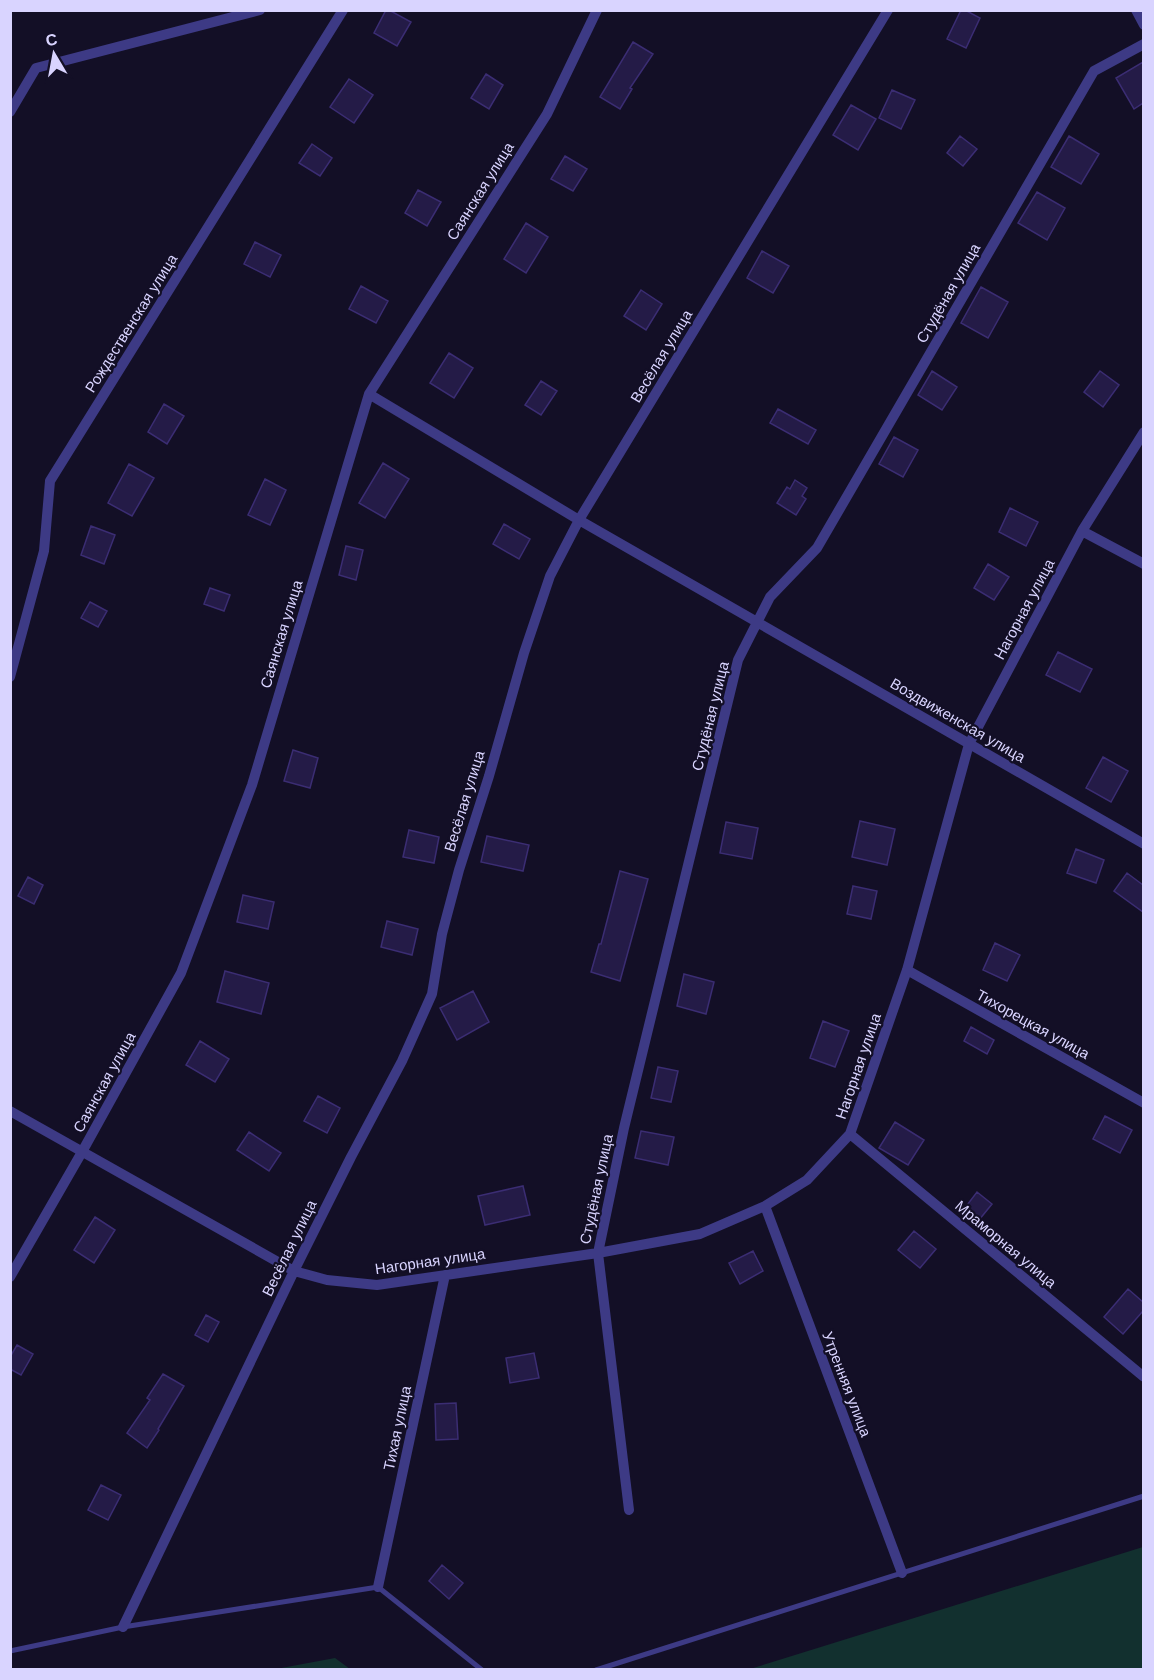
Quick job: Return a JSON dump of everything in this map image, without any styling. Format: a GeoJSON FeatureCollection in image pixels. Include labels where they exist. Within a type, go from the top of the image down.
{"type":"FeatureCollection","features":[{"type":"Feature","properties":{"kind":"street"},"geometry":{"type":"LineString","coordinates":[[10,112],[36,68],[260,10]]}},
{"type":"Feature","properties":{"kind":"street","name":"Рождественская улица"},"geometry":{"type":"LineString","coordinates":[[10,677],[44,551],[50,481],[343,10]]}},
{"type":"Feature","properties":{"kind":"street","name":"Саянская улица"},"geometry":{"type":"LineString","coordinates":[[10,1277],[181,973],[252,785],[369,394],[547,114],[597,10]]}},
{"type":"Feature","properties":{"kind":"street","name":"Весёлая улица"},"geometry":{"type":"LineString","coordinates":[[123,1627],[294,1270],[402,1061],[432,994],[442,934],[453,891],[524,653],[550,576],[579,520],[888,10]]}},
{"type":"Feature","properties":{"kind":"street"},"geometry":{"type":"LineString","coordinates":[[1136,10],[1143,25]]}},
{"type":"Feature","properties":{"kind":"street","name":"Студёная улица"},"geometry":{"type":"LineString","coordinates":[[629,1510],[598,1252],[627,1117],[738,660],[770,597],[817,548],[1094,71],[1143,44]]}},
{"type":"Feature","properties":{"kind":"street","name":"Воздвиженская улица"},"geometry":{"type":"LineString","coordinates":[[369,394],[579,520],[1143,844]]}},
{"type":"Feature","properties":{"kind":"street","name":"Нагорная улица"},"geometry":{"type":"LineString","coordinates":[[10,1111],[294,1270],[327,1280],[377,1285],[598,1252],[700,1234],[765,1206],[807,1180],[850,1134],[908,970],[969,744],[1082,531],[1143,432]]}},
{"type":"Feature","properties":{"kind":"street"},"geometry":{"type":"LineString","coordinates":[[1082,531],[1143,564]]}},
{"type":"Feature","properties":{"kind":"street","name":"Тихорецкая улица"},"geometry":{"type":"LineString","coordinates":[[908,970],[1143,1103]]}},
{"type":"Feature","properties":{"kind":"street","name":"Мраморная улица"},"geometry":{"type":"LineString","coordinates":[[850,1134],[1143,1377]]}},
{"type":"Feature","properties":{"kind":"street","name":"Утренняя улица"},"geometry":{"type":"LineString","coordinates":[[765,1206],[902,1573]]}},
{"type":"Feature","properties":{"kind":"street","name":"Тихая улица"},"geometry":{"type":"LineString","coordinates":[[378,1587],[445,1275]]}},
{"type":"Feature","properties":{"kind":"lane"},"geometry":{"type":"LineString","coordinates":[[596,1670],[1143,1496]]}},
{"type":"Feature","properties":{"kind":"lane"},"geometry":{"type":"LineString","coordinates":[[10,1651],[123,1627],[378,1587],[482,1670]]}},
{"type":"Feature","properties":{"kind":"green space"},"geometry":{"type":"Polygon","coordinates":[[[1143,1547],[1143,1669],[750,1669],[1143,1547]]]}},
{"type":"Feature","properties":{"kind":"green space"},"geometry":{"type":"Polygon","coordinates":[[[335,1658],[350,1669],[276,1669],[335,1658]]]}},
{"type":"Feature","properties":{"kind":"building"},"geometry":{"type":"Polygon","coordinates":[[[386,10],[411,22],[397,46],[374,33],[386,10]]]}},
{"type":"Feature","properties":{"kind":"building"},"geometry":{"type":"Polygon","coordinates":[[[961,10],[980,18],[966,48],[947,39],[961,10]]]}},
{"type":"Feature","properties":{"kind":"building"},"geometry":{"type":"Polygon","coordinates":[[[633,42],[653,54],[630,88],[632,89],[620,109],[600,97],[633,42]]]}},
{"type":"Feature","properties":{"kind":"building"},"geometry":{"type":"Polygon","coordinates":[[[1143,62],[1143,103],[1134,109],[1116,78],[1143,62]]]}},
{"type":"Feature","properties":{"kind":"building"},"geometry":{"type":"Polygon","coordinates":[[[486,74],[503,85],[489,109],[471,98],[486,74]]]}},
{"type":"Feature","properties":{"kind":"building"},"geometry":{"type":"Polygon","coordinates":[[[349,79],[373,95],[354,123],[330,107],[349,79]]]}},
{"type":"Feature","properties":{"kind":"building"},"geometry":{"type":"Polygon","coordinates":[[[892,90],[915,100],[901,129],[879,118],[892,90]]]}},
{"type":"Feature","properties":{"kind":"building"},"geometry":{"type":"Polygon","coordinates":[[[851,105],[876,119],[858,150],[833,135],[851,105]]]}},
{"type":"Feature","properties":{"kind":"building"},"geometry":{"type":"Polygon","coordinates":[[[960,136],[977,149],[963,166],[947,153],[960,136]]]}},
{"type":"Feature","properties":{"kind":"building"},"geometry":{"type":"Polygon","coordinates":[[[1069,136],[1099,154],[1081,184],[1051,167],[1069,136]]]}},
{"type":"Feature","properties":{"kind":"building"},"geometry":{"type":"Polygon","coordinates":[[[312,144],[332,158],[320,176],[299,163],[312,144]]]}},
{"type":"Feature","properties":{"kind":"building"},"geometry":{"type":"Polygon","coordinates":[[[565,156],[587,169],[573,191],[551,179],[565,156]]]}},
{"type":"Feature","properties":{"kind":"building"},"geometry":{"type":"Polygon","coordinates":[[[418,190],[441,202],[427,226],[405,213],[418,190]]]}},
{"type":"Feature","properties":{"kind":"building"},"geometry":{"type":"Polygon","coordinates":[[[1037,192],[1065,208],[1047,240],[1018,223],[1037,192]]]}},
{"type":"Feature","properties":{"kind":"building"},"geometry":{"type":"Polygon","coordinates":[[[526,223],[548,237],[526,273],[504,259],[526,223]]]}},
{"type":"Feature","properties":{"kind":"building"},"geometry":{"type":"Polygon","coordinates":[[[255,242],[281,255],[270,277],[244,264],[255,242]]]}},
{"type":"Feature","properties":{"kind":"building"},"geometry":{"type":"Polygon","coordinates":[[[762,251],[789,266],[773,293],[747,278],[762,251]]]}},
{"type":"Feature","properties":{"kind":"building"},"geometry":{"type":"Polygon","coordinates":[[[361,286],[388,301],[376,323],[349,309],[361,286]]]}},
{"type":"Feature","properties":{"kind":"building"},"geometry":{"type":"Polygon","coordinates":[[[981,287],[1008,302],[988,338],[961,323],[981,287]]]}},
{"type":"Feature","properties":{"kind":"building"},"geometry":{"type":"Polygon","coordinates":[[[641,290],[662,304],[646,330],[624,316],[641,290]]]}},
{"type":"Feature","properties":{"kind":"building"},"geometry":{"type":"Polygon","coordinates":[[[449,353],[473,368],[454,398],[430,383],[449,353]]]}},
{"type":"Feature","properties":{"kind":"building"},"geometry":{"type":"Polygon","coordinates":[[[932,371],[957,387],[942,410],[918,395],[932,371]]]}},
{"type":"Feature","properties":{"kind":"building"},"geometry":{"type":"Polygon","coordinates":[[[1100,371],[1119,385],[1103,407],[1084,392],[1100,371]]]}},
{"type":"Feature","properties":{"kind":"building"},"geometry":{"type":"Polygon","coordinates":[[[541,381],[557,391],[541,415],[525,405],[541,381]]]}},
{"type":"Feature","properties":{"kind":"building"},"geometry":{"type":"Polygon","coordinates":[[[164,404],[184,416],[167,444],[148,432],[164,404]]]}},
{"type":"Feature","properties":{"kind":"building"},"geometry":{"type":"Polygon","coordinates":[[[778,409],[816,430],[808,444],[770,423],[778,409]]]}},
{"type":"Feature","properties":{"kind":"building"},"geometry":{"type":"Polygon","coordinates":[[[894,437],[918,450],[903,477],[879,464],[894,437]]]}},
{"type":"Feature","properties":{"kind":"building"},"geometry":{"type":"Polygon","coordinates":[[[383,463],[409,479],[385,518],[359,503],[383,463]]]}},
{"type":"Feature","properties":{"kind":"building"},"geometry":{"type":"Polygon","coordinates":[[[129,464],[154,478],[132,516],[108,503],[129,464]]]}},
{"type":"Feature","properties":{"kind":"building"},"geometry":{"type":"Polygon","coordinates":[[[265,479],[286,490],[270,525],[248,515],[265,479]]]}},
{"type":"Feature","properties":{"kind":"building"},"geometry":{"type":"Polygon","coordinates":[[[795,480],[807,488],[802,496],[806,499],[796,515],[777,503],[787,487],[790,489],[795,480]]]}},
{"type":"Feature","properties":{"kind":"building"},"geometry":{"type":"Polygon","coordinates":[[[1010,508],[1038,522],[1026,546],[999,532],[1010,508]]]}},
{"type":"Feature","properties":{"kind":"building"},"geometry":{"type":"Polygon","coordinates":[[[504,524],[530,539],[519,559],[493,544],[504,524]]]}},
{"type":"Feature","properties":{"kind":"building"},"geometry":{"type":"Polygon","coordinates":[[[91,526],[115,535],[104,564],[81,555],[91,526]]]}},
{"type":"Feature","properties":{"kind":"building"},"geometry":{"type":"Polygon","coordinates":[[[346,546],[363,550],[356,580],[339,575],[346,546]]]}},
{"type":"Feature","properties":{"kind":"building"},"geometry":{"type":"Polygon","coordinates":[[[988,564],[1009,577],[994,600],[974,588],[988,564]]]}},
{"type":"Feature","properties":{"kind":"building"},"geometry":{"type":"Polygon","coordinates":[[[210,588],[230,595],[224,611],[204,604],[210,588]]]}},
{"type":"Feature","properties":{"kind":"building"},"geometry":{"type":"Polygon","coordinates":[[[90,602],[107,611],[98,627],[81,618],[90,602]]]}},
{"type":"Feature","properties":{"kind":"building"},"geometry":{"type":"Polygon","coordinates":[[[1058,652],[1092,669],[1080,692],[1046,675],[1058,652]]]}},
{"type":"Feature","properties":{"kind":"building"},"geometry":{"type":"Polygon","coordinates":[[[293,750],[318,758],[310,788],[284,781],[293,750]]]}},
{"type":"Feature","properties":{"kind":"building"},"geometry":{"type":"Polygon","coordinates":[[[1103,757],[1128,771],[1111,802],[1086,788],[1103,757]]]}},
{"type":"Feature","properties":{"kind":"building"},"geometry":{"type":"Polygon","coordinates":[[[860,821],[895,829],[887,865],[852,857],[860,821]]]}},
{"type":"Feature","properties":{"kind":"building"},"geometry":{"type":"Polygon","coordinates":[[[726,822],[758,828],[752,859],[720,853],[726,822]]]}},
{"type":"Feature","properties":{"kind":"building"},"geometry":{"type":"Polygon","coordinates":[[[409,830],[439,837],[434,863],[403,857],[409,830]]]}},
{"type":"Feature","properties":{"kind":"building"},"geometry":{"type":"Polygon","coordinates":[[[487,836],[529,845],[523,871],[481,862],[487,836]]]}},
{"type":"Feature","properties":{"kind":"building"},"geometry":{"type":"Polygon","coordinates":[[[1076,849],[1104,860],[1096,883],[1067,873],[1076,849]]]}},
{"type":"Feature","properties":{"kind":"building"},"geometry":{"type":"Polygon","coordinates":[[[620,871],[648,879],[620,981],[591,972],[599,944],[601,944],[620,871]]]}},
{"type":"Feature","properties":{"kind":"building"},"geometry":{"type":"Polygon","coordinates":[[[1127,873],[1143,885],[1143,912],[1114,891],[1127,873]]]}},
{"type":"Feature","properties":{"kind":"building"},"geometry":{"type":"Polygon","coordinates":[[[28,877],[43,885],[34,904],[18,896],[28,877]]]}},
{"type":"Feature","properties":{"kind":"building"},"geometry":{"type":"Polygon","coordinates":[[[853,886],[877,891],[871,919],[847,914],[853,886]]]}},
{"type":"Feature","properties":{"kind":"building"},"geometry":{"type":"Polygon","coordinates":[[[243,895],[274,902],[268,929],[237,922],[243,895]]]}},
{"type":"Feature","properties":{"kind":"building"},"geometry":{"type":"Polygon","coordinates":[[[387,921],[418,929],[412,955],[381,947],[387,921]]]}},
{"type":"Feature","properties":{"kind":"building"},"geometry":{"type":"Polygon","coordinates":[[[995,943],[1020,955],[1007,981],[983,970],[995,943]]]}},
{"type":"Feature","properties":{"kind":"building"},"geometry":{"type":"Polygon","coordinates":[[[225,971],[269,983],[261,1014],[217,1002],[225,971]]]}},
{"type":"Feature","properties":{"kind":"building"},"geometry":{"type":"Polygon","coordinates":[[[684,974],[714,982],[706,1014],[677,1006],[684,974]]]}},
{"type":"Feature","properties":{"kind":"building"},"geometry":{"type":"Polygon","coordinates":[[[473,991],[489,1022],[457,1040],[440,1008],[473,991]]]}},
{"type":"Feature","properties":{"kind":"building"},"geometry":{"type":"Polygon","coordinates":[[[823,1021],[849,1031],[835,1067],[810,1058],[823,1021]]]}},
{"type":"Feature","properties":{"kind":"building"},"geometry":{"type":"Polygon","coordinates":[[[971,1027],[994,1040],[987,1054],[964,1041],[971,1027]]]}},
{"type":"Feature","properties":{"kind":"building"},"geometry":{"type":"Polygon","coordinates":[[[200,1041],[229,1059],[215,1082],[186,1065],[200,1041]]]}},
{"type":"Feature","properties":{"kind":"building"},"geometry":{"type":"Polygon","coordinates":[[[658,1067],[678,1071],[671,1102],[651,1098],[658,1067]]]}},
{"type":"Feature","properties":{"kind":"building"},"geometry":{"type":"Polygon","coordinates":[[[318,1096],[340,1108],[327,1133],[304,1121],[318,1096]]]}},
{"type":"Feature","properties":{"kind":"building"},"geometry":{"type":"Polygon","coordinates":[[[1105,1116],[1132,1130],[1120,1153],[1093,1139],[1105,1116]]]}},
{"type":"Feature","properties":{"kind":"building"},"geometry":{"type":"Polygon","coordinates":[[[895,1122],[924,1140],[908,1165],[879,1148],[895,1122]]]}},
{"type":"Feature","properties":{"kind":"building"},"geometry":{"type":"Polygon","coordinates":[[[641,1131],[674,1137],[668,1165],[635,1158],[641,1131]]]}},
{"type":"Feature","properties":{"kind":"building"},"geometry":{"type":"Polygon","coordinates":[[[249,1132],[281,1153],[269,1171],[237,1150],[249,1132]]]}},
{"type":"Feature","properties":{"kind":"building"},"geometry":{"type":"Polygon","coordinates":[[[523,1186],[530,1215],[485,1225],[478,1196],[523,1186]]]}},
{"type":"Feature","properties":{"kind":"building"},"geometry":{"type":"Polygon","coordinates":[[[977,1192],[992,1204],[979,1220],[964,1209],[977,1192]]]}},
{"type":"Feature","properties":{"kind":"building"},"geometry":{"type":"Polygon","coordinates":[[[95,1217],[115,1230],[94,1263],[74,1250],[95,1217]]]}},
{"type":"Feature","properties":{"kind":"building"},"geometry":{"type":"Polygon","coordinates":[[[914,1231],[936,1249],[920,1268],[898,1250],[914,1231]]]}},
{"type":"Feature","properties":{"kind":"building"},"geometry":{"type":"Polygon","coordinates":[[[753,1251],[763,1271],[740,1284],[729,1263],[753,1251]]]}},
{"type":"Feature","properties":{"kind":"building"},"geometry":{"type":"Polygon","coordinates":[[[1128,1289],[1143,1302],[1143,1311],[1123,1334],[1104,1317],[1128,1289]]]}},
{"type":"Feature","properties":{"kind":"building"},"geometry":{"type":"Polygon","coordinates":[[[206,1315],[219,1322],[208,1342],[195,1335],[206,1315]]]}},
{"type":"Feature","properties":{"kind":"building"},"geometry":{"type":"Polygon","coordinates":[[[17,1345],[33,1354],[21,1375],[10,1369],[10,1357],[17,1345]]]}},
{"type":"Feature","properties":{"kind":"building"},"geometry":{"type":"Polygon","coordinates":[[[534,1353],[539,1378],[510,1383],[506,1358],[534,1353]]]}},
{"type":"Feature","properties":{"kind":"building"},"geometry":{"type":"Polygon","coordinates":[[[163,1374],[184,1386],[147,1448],[127,1433],[150,1400],[147,1398],[163,1374]]]}},
{"type":"Feature","properties":{"kind":"building"},"geometry":{"type":"Polygon","coordinates":[[[456,1403],[458,1439],[436,1440],[435,1404],[456,1403]]]}},
{"type":"Feature","properties":{"kind":"building"},"geometry":{"type":"Polygon","coordinates":[[[101,1485],[121,1495],[108,1520],[88,1510],[101,1485]]]}},
{"type":"Feature","properties":{"kind":"building"},"geometry":{"type":"Polygon","coordinates":[[[442,1565],[463,1583],[449,1599],[429,1581],[442,1565]]]}}]}
